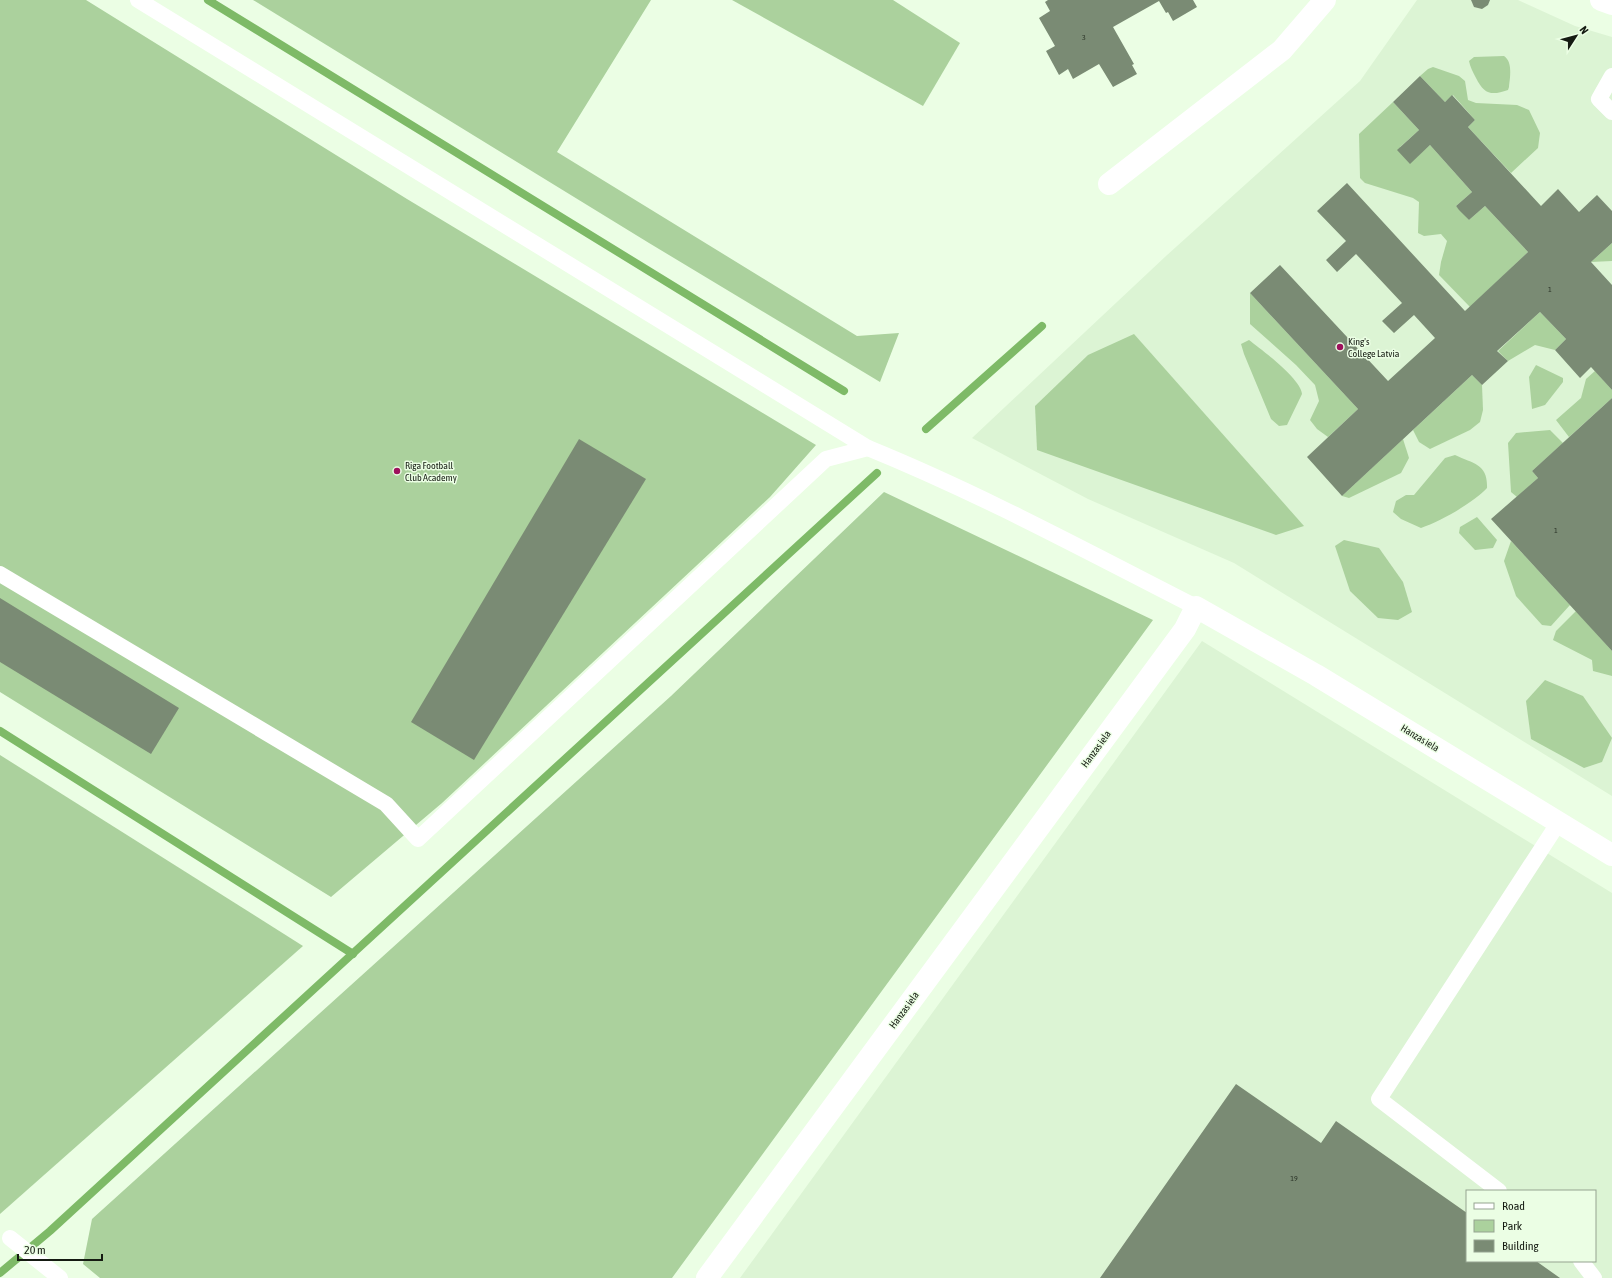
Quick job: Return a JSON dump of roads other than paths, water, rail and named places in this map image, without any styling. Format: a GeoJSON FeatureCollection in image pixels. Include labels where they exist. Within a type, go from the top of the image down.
{"type":"FeatureCollection","features":[{"type":"Feature","properties":{"kind":"street"},"geometry":{"type":"LineString","coordinates":[[1109,184],[1282,50],[1325,0]]}},
{"type":"Feature","properties":{"kind":"street"},"geometry":{"type":"LineString","coordinates":[[1601,0],[1612,4]]}},
{"type":"Feature","properties":{"kind":"street","name":"Hanzas iela"},"geometry":{"type":"LineString","coordinates":[[707,1278],[1185,629],[1196,608],[1316,675],[1612,855]]}},
{"type":"Feature","properties":{"kind":"lane"},"geometry":{"type":"LineString","coordinates":[[138,0],[740,368],[868,448],[938,478],[1031,522],[1196,608]]}},
{"type":"Feature","properties":{"kind":"lane"},"geometry":{"type":"LineString","coordinates":[[1612,76],[1599,99],[1612,112]]}},
{"type":"Feature","properties":{"kind":"lane"},"geometry":{"type":"LineString","coordinates":[[0,574],[386,804],[418,839],[826,459],[868,448]]}},
{"type":"Feature","properties":{"kind":"lane"},"geometry":{"type":"LineString","coordinates":[[1498,1190],[1379,1099],[1559,822]]}},
{"type":"Feature","properties":{"kind":"lane"},"geometry":{"type":"LineString","coordinates":[[14,1241],[60,1278]]}},
{"type":"Feature","properties":{"kind":"lane"},"geometry":{"type":"LineString","coordinates":[[1582,1262],[1594,1278]]}},
{"type":"Feature","properties":{"kind":"waterway"},"geometry":{"type":"LineString","coordinates":[[208,0],[844,391]]}},
{"type":"Feature","properties":{"kind":"waterway"},"geometry":{"type":"LineString","coordinates":[[926,429],[1042,326]]}},
{"type":"Feature","properties":{"kind":"waterway"},"geometry":{"type":"LineString","coordinates":[[0,1273],[50,1231],[877,473]]}},
{"type":"Feature","properties":{"kind":"waterway"},"geometry":{"type":"LineString","coordinates":[[0,731],[353,954]]}},
{"type":"Feature","properties":{"kind":"place","name":"King's College Latvia"},"geometry":{"type":"Point","coordinates":[1340,347]}},
{"type":"Feature","properties":{"kind":"place","name":"Riga Football Club Academy"},"geometry":{"type":"Point","coordinates":[397,471]}}]}
